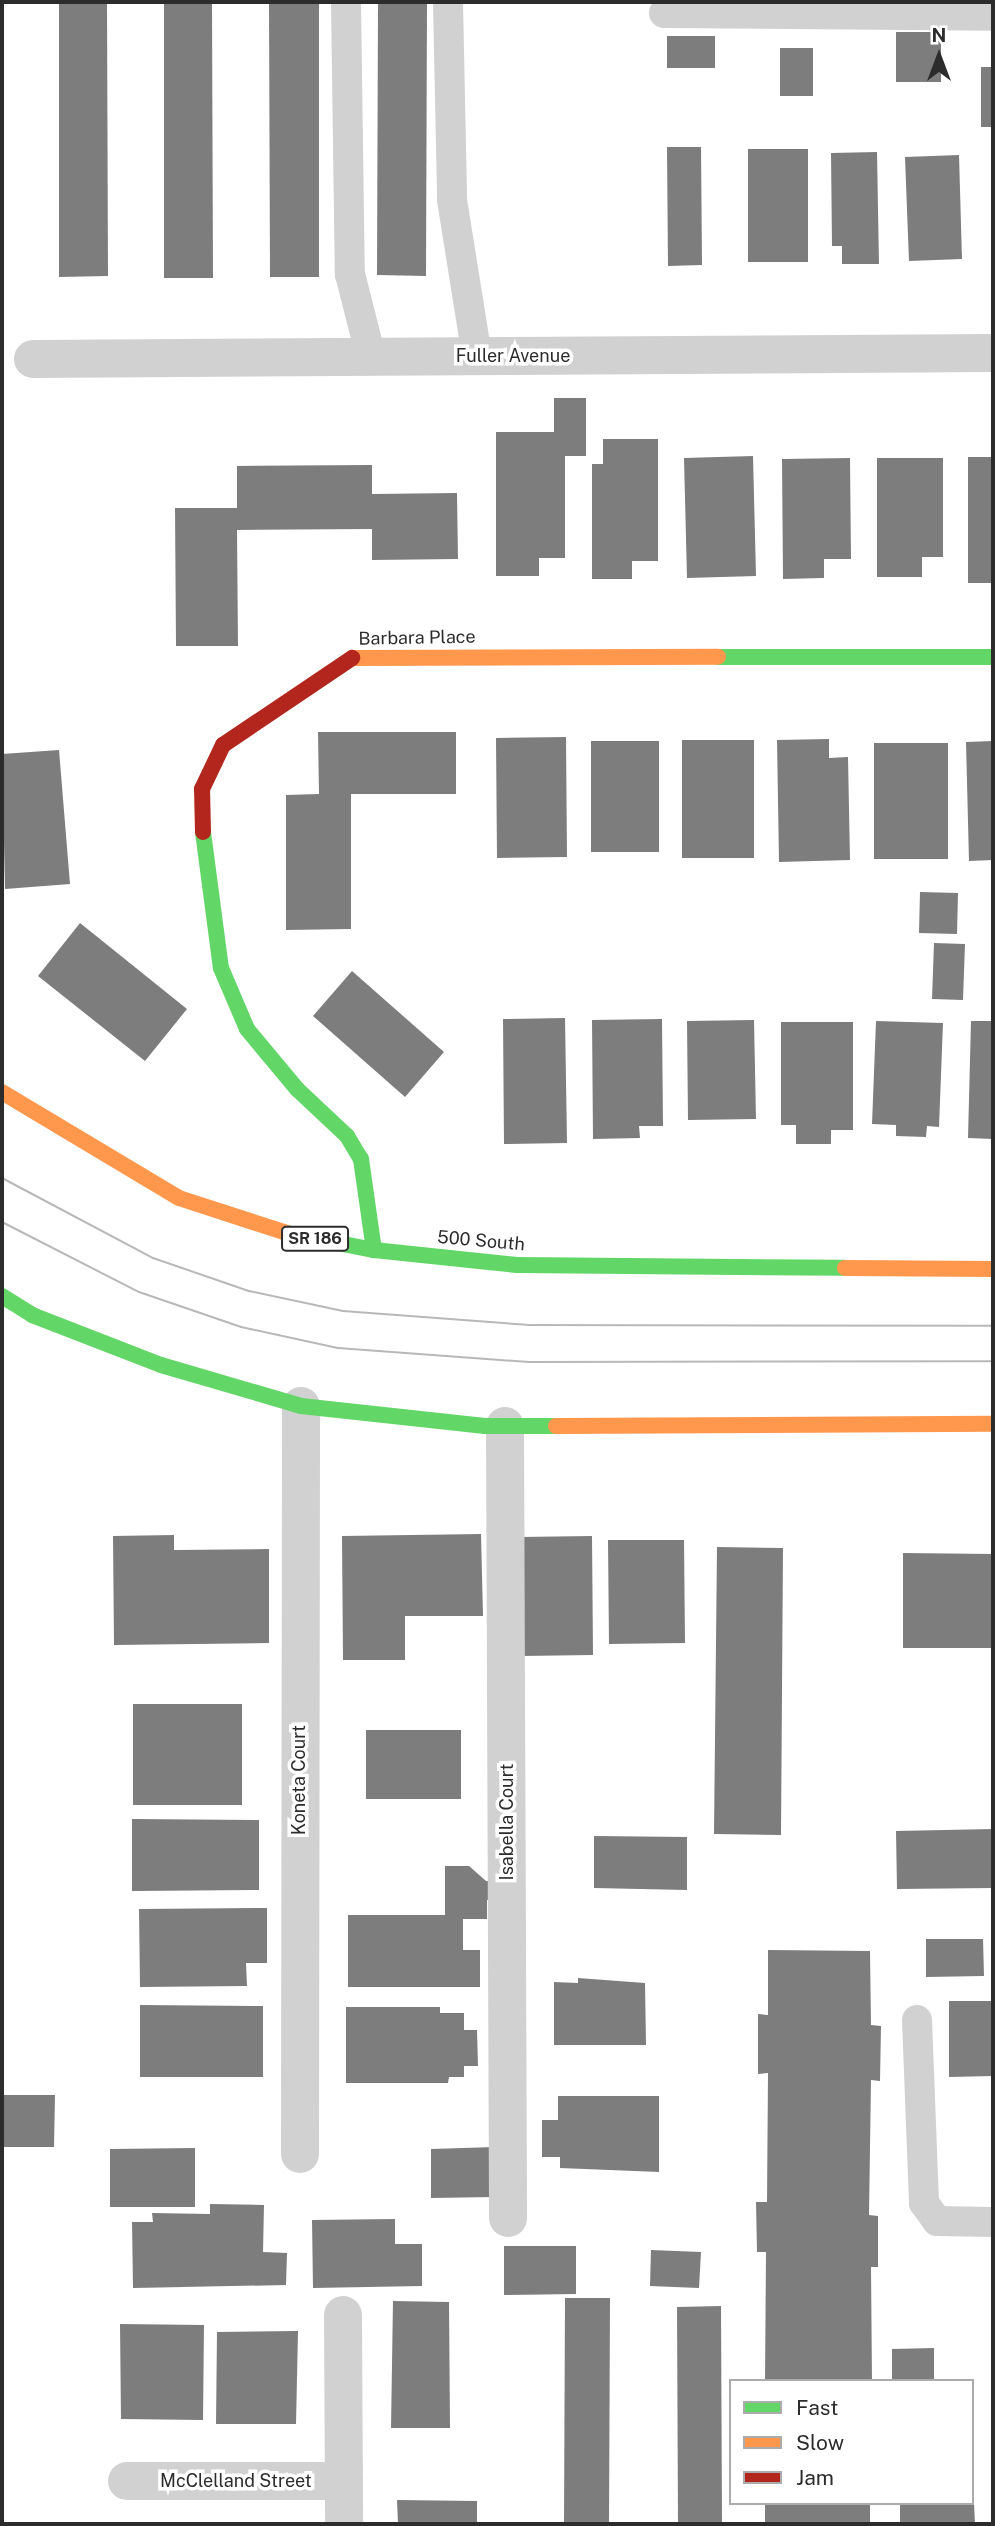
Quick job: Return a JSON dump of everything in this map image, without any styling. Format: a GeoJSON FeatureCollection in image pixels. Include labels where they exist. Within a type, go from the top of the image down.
{"type":"FeatureCollection","features":[{"type":"Feature","properties":{"kind":"main road","name":"Barbara Place"},"geometry":{"type":"LineString","coordinates":[[374,1250],[360,1159],[347,1136],[297,1089],[247,1029],[221,968],[204,851],[202,789],[223,746],[291,697],[315,688],[342,661],[357,656],[993,657]]}},
{"type":"Feature","properties":{"kind":"main road","name":"500 South"},"geometry":{"type":"LineString","coordinates":[[2,1092],[91,1150],[179,1198],[282,1232],[374,1250],[517,1265],[993,1269]]}},
{"type":"Feature","properties":{"kind":"main road"},"geometry":{"type":"LineString","coordinates":[[2,1296],[32,1315],[161,1365],[301,1406],[505,1426],[993,1424]]}},
{"type":"Feature","properties":{"kind":"street","name":"Fuller Avenue"},"geometry":{"type":"LineString","coordinates":[[33,359],[993,353]]}},
{"type":"Feature","properties":{"kind":"street","name":"Koneta Court"},"geometry":{"type":"LineString","coordinates":[[300,2154],[301,1406]]}},
{"type":"Feature","properties":{"kind":"street","name":"Isabella Court"},"geometry":{"type":"LineString","coordinates":[[505,1426],[508,2218]]}},
{"type":"Feature","properties":{"kind":"street"},"geometry":{"type":"LineString","coordinates":[[343,2315],[344,2524]]}},
{"type":"Feature","properties":{"kind":"street","name":"McClelland Street"},"geometry":{"type":"LineString","coordinates":[[127,2481],[344,2481]]}},
{"type":"Feature","properties":{"kind":"lane"},"geometry":{"type":"LineString","coordinates":[[345,2],[350,274],[371,357]]}},
{"type":"Feature","properties":{"kind":"lane"},"geometry":{"type":"LineString","coordinates":[[448,2],[452,200],[477,356]]}},
{"type":"Feature","properties":{"kind":"lane"},"geometry":{"type":"LineString","coordinates":[[664,13],[993,16]]}},
{"type":"Feature","properties":{"kind":"lane"},"geometry":{"type":"LineString","coordinates":[[917,2020],[924,2203],[937,2221],[993,2222]]}},
{"type":"Feature","properties":{"kind":"building"},"geometry":{"type":"Polygon","coordinates":[[[59,2],[107,2],[108,276],[59,277],[59,2]]]}},
{"type":"Feature","properties":{"kind":"building"},"geometry":{"type":"Polygon","coordinates":[[[269,2],[319,2],[319,277],[270,277],[269,2]]]}},
{"type":"Feature","properties":{"kind":"building"},"geometry":{"type":"Polygon","coordinates":[[[378,2],[427,2],[426,276],[377,275],[378,2]]]}},
{"type":"Feature","properties":{"kind":"building"},"geometry":{"type":"Polygon","coordinates":[[[164,3],[212,3],[213,278],[164,278],[164,3]]]}},
{"type":"Feature","properties":{"kind":"building"},"geometry":{"type":"Polygon","coordinates":[[[896,32],[941,32],[941,82],[896,82],[896,32]]]}},
{"type":"Feature","properties":{"kind":"building"},"geometry":{"type":"Polygon","coordinates":[[[667,36],[715,36],[715,68],[667,68],[667,36]]]}},
{"type":"Feature","properties":{"kind":"building"},"geometry":{"type":"Polygon","coordinates":[[[780,48],[813,48],[813,96],[780,96],[780,48]]]}},
{"type":"Feature","properties":{"kind":"building"},"geometry":{"type":"Polygon","coordinates":[[[981,67],[993,67],[993,127],[981,127],[981,67]]]}},
{"type":"Feature","properties":{"kind":"building"},"geometry":{"type":"Polygon","coordinates":[[[667,147],[701,147],[702,265],[668,266],[667,147]]]}},
{"type":"Feature","properties":{"kind":"building"},"geometry":{"type":"Polygon","coordinates":[[[748,149],[808,149],[808,262],[748,262],[748,149]]]}},
{"type":"Feature","properties":{"kind":"building"},"geometry":{"type":"Polygon","coordinates":[[[877,152],[879,264],[842,264],[842,246],[832,246],[831,153],[877,152]]]}},
{"type":"Feature","properties":{"kind":"building"},"geometry":{"type":"Polygon","coordinates":[[[959,155],[962,259],[909,261],[905,157],[959,155]]]}},
{"type":"Feature","properties":{"kind":"building"},"geometry":{"type":"Polygon","coordinates":[[[554,398],[586,398],[586,456],[565,456],[565,558],[539,558],[539,576],[496,576],[496,432],[554,432],[554,398]]]}},
{"type":"Feature","properties":{"kind":"building"},"geometry":{"type":"Polygon","coordinates":[[[603,439],[658,439],[658,561],[632,561],[632,579],[592,579],[592,464],[603,464],[603,439]]]}},
{"type":"Feature","properties":{"kind":"building"},"geometry":{"type":"Polygon","coordinates":[[[753,456],[756,576],[687,578],[684,458],[753,456]]]}},
{"type":"Feature","properties":{"kind":"building"},"geometry":{"type":"Polygon","coordinates":[[[968,457],[993,457],[993,583],[968,583],[968,457]]]}},
{"type":"Feature","properties":{"kind":"building"},"geometry":{"type":"Polygon","coordinates":[[[850,458],[851,559],[824,559],[824,578],[783,579],[782,459],[850,458]]]}},
{"type":"Feature","properties":{"kind":"building"},"geometry":{"type":"Polygon","coordinates":[[[877,458],[943,458],[943,557],[922,557],[922,577],[877,577],[877,458]]]}},
{"type":"Feature","properties":{"kind":"building"},"geometry":{"type":"Polygon","coordinates":[[[372,465],[372,494],[457,493],[458,559],[372,560],[372,529],[237,530],[238,646],[176,646],[175,508],[237,508],[237,466],[372,465]]]}},
{"type":"Feature","properties":{"kind":"building"},"geometry":{"type":"Polygon","coordinates":[[[318,732],[456,732],[456,794],[351,794],[351,929],[286,930],[286,795],[319,794],[318,732]]]}},
{"type":"Feature","properties":{"kind":"building"},"geometry":{"type":"Polygon","coordinates":[[[566,737],[567,857],[497,858],[496,738],[566,737]]]}},
{"type":"Feature","properties":{"kind":"building"},"geometry":{"type":"Polygon","coordinates":[[[829,739],[829,758],[848,757],[850,860],[779,862],[777,740],[829,739]]]}},
{"type":"Feature","properties":{"kind":"building"},"geometry":{"type":"Polygon","coordinates":[[[682,740],[754,740],[754,858],[682,858],[682,740]]]}},
{"type":"Feature","properties":{"kind":"building"},"geometry":{"type":"Polygon","coordinates":[[[591,741],[659,741],[659,852],[591,852],[591,741]]]}},
{"type":"Feature","properties":{"kind":"building"},"geometry":{"type":"Polygon","coordinates":[[[993,741],[993,860],[969,861],[966,742],[993,741]]]}},
{"type":"Feature","properties":{"kind":"building"},"geometry":{"type":"Polygon","coordinates":[[[874,743],[948,743],[948,859],[874,859],[874,743]]]}},
{"type":"Feature","properties":{"kind":"building"},"geometry":{"type":"Polygon","coordinates":[[[59,750],[70,884],[5,889],[2,754],[59,750]]]}},
{"type":"Feature","properties":{"kind":"building"},"geometry":{"type":"Polygon","coordinates":[[[920,892],[958,893],[957,934],[919,933],[920,892]]]}},
{"type":"Feature","properties":{"kind":"building"},"geometry":{"type":"Polygon","coordinates":[[[80,923],[187,1009],[145,1061],[38,976],[80,923]]]}},
{"type":"Feature","properties":{"kind":"building"},"geometry":{"type":"Polygon","coordinates":[[[934,943],[965,944],[963,1000],[932,999],[934,943]]]}},
{"type":"Feature","properties":{"kind":"building"},"geometry":{"type":"Polygon","coordinates":[[[352,971],[444,1052],[405,1097],[313,1016],[352,971]]]}},
{"type":"Feature","properties":{"kind":"building"},"geometry":{"type":"Polygon","coordinates":[[[565,1018],[567,1143],[504,1144],[503,1019],[565,1018]]]}},
{"type":"Feature","properties":{"kind":"building"},"geometry":{"type":"Polygon","coordinates":[[[662,1019],[663,1126],[639,1126],[640,1138],[593,1139],[592,1020],[662,1019]]]}},
{"type":"Feature","properties":{"kind":"building"},"geometry":{"type":"Polygon","coordinates":[[[754,1020],[756,1119],[688,1120],[687,1021],[754,1020]]]}},
{"type":"Feature","properties":{"kind":"building"},"geometry":{"type":"Polygon","coordinates":[[[876,1021],[943,1023],[939,1127],[927,1126],[926,1137],[896,1136],[896,1125],[872,1124],[876,1021]]]}},
{"type":"Feature","properties":{"kind":"building"},"geometry":{"type":"Polygon","coordinates":[[[971,1021],[993,1021],[993,1139],[968,1138],[971,1021]]]}},
{"type":"Feature","properties":{"kind":"building"},"geometry":{"type":"Polygon","coordinates":[[[781,1022],[853,1022],[853,1130],[831,1130],[831,1144],[796,1144],[796,1125],[781,1125],[781,1022]]]}},
{"type":"Feature","properties":{"kind":"building"},"geometry":{"type":"Polygon","coordinates":[[[481,1534],[483,1616],[405,1616],[405,1660],[343,1660],[342,1536],[481,1534]]]}},
{"type":"Feature","properties":{"kind":"building"},"geometry":{"type":"Polygon","coordinates":[[[174,1535],[174,1550],[269,1549],[269,1643],[114,1645],[113,1536],[174,1535]]]}},
{"type":"Feature","properties":{"kind":"building"},"geometry":{"type":"Polygon","coordinates":[[[592,1536],[593,1655],[521,1656],[520,1537],[592,1536]]]}},
{"type":"Feature","properties":{"kind":"building"},"geometry":{"type":"Polygon","coordinates":[[[608,1540],[684,1540],[685,1643],[609,1644],[608,1540]]]}},
{"type":"Feature","properties":{"kind":"building"},"geometry":{"type":"Polygon","coordinates":[[[717,1547],[783,1548],[781,1835],[714,1834],[717,1547]]]}},
{"type":"Feature","properties":{"kind":"building"},"geometry":{"type":"Polygon","coordinates":[[[903,1553],[993,1554],[993,1648],[903,1648],[903,1553]]]}},
{"type":"Feature","properties":{"kind":"building"},"geometry":{"type":"Polygon","coordinates":[[[133,1704],[242,1704],[242,1805],[133,1805],[133,1704]]]}},
{"type":"Feature","properties":{"kind":"building"},"geometry":{"type":"Polygon","coordinates":[[[366,1730],[461,1730],[461,1799],[366,1799],[366,1730]]]}},
{"type":"Feature","properties":{"kind":"building"},"geometry":{"type":"Polygon","coordinates":[[[132,1819],[259,1820],[259,1890],[132,1891],[132,1819]]]}},
{"type":"Feature","properties":{"kind":"building"},"geometry":{"type":"Polygon","coordinates":[[[993,1829],[993,1888],[897,1889],[896,1831],[993,1829]]]}},
{"type":"Feature","properties":{"kind":"building"},"geometry":{"type":"Polygon","coordinates":[[[594,1836],[687,1837],[687,1890],[594,1888],[594,1836]]]}},
{"type":"Feature","properties":{"kind":"building"},"geometry":{"type":"Polygon","coordinates":[[[445,1866],[469,1866],[486,1881],[496,1881],[496,1900],[487,1900],[487,1919],[463,1919],[463,1950],[480,1950],[480,1987],[348,1987],[348,1915],[445,1915],[445,1866]]]}},
{"type":"Feature","properties":{"kind":"building"},"geometry":{"type":"Polygon","coordinates":[[[267,1908],[267,1963],[246,1963],[247,1986],[140,1987],[139,1909],[267,1908]]]}},
{"type":"Feature","properties":{"kind":"building"},"geometry":{"type":"Polygon","coordinates":[[[926,1939],[983,1939],[984,1976],[926,1977],[926,1939]]]}},
{"type":"Feature","properties":{"kind":"building"},"geometry":{"type":"Polygon","coordinates":[[[768,1950],[870,1951],[871,2025],[881,2026],[880,2081],[871,2080],[869,2215],[878,2216],[878,2267],[871,2267],[872,2379],[765,2379],[766,2252],[757,2252],[756,2202],[767,2202],[768,2073],[758,2074],[758,2014],[768,2015],[768,1950]]]}},
{"type":"Feature","properties":{"kind":"building"},"geometry":{"type":"Polygon","coordinates":[[[578,1978],[645,1983],[646,2045],[554,2045],[554,1982],[578,1983],[578,1978]]]}},
{"type":"Feature","properties":{"kind":"building"},"geometry":{"type":"Polygon","coordinates":[[[949,2001],[993,2001],[993,2076],[949,2077],[949,2001]]]}},
{"type":"Feature","properties":{"kind":"building"},"geometry":{"type":"Polygon","coordinates":[[[140,2005],[263,2006],[263,2077],[140,2077],[140,2005]]]}},
{"type":"Feature","properties":{"kind":"building"},"geometry":{"type":"Polygon","coordinates":[[[346,2007],[440,2007],[440,2013],[464,2013],[464,2030],[477,2030],[478,2066],[464,2066],[464,2077],[449,2077],[448,2083],[346,2083],[346,2007]]]}},
{"type":"Feature","properties":{"kind":"building"},"geometry":{"type":"Polygon","coordinates":[[[2,2095],[55,2095],[54,2147],[2,2147],[2,2095]]]}},
{"type":"Feature","properties":{"kind":"building"},"geometry":{"type":"Polygon","coordinates":[[[558,2096],[659,2096],[659,2172],[560,2168],[560,2157],[542,2157],[542,2120],[558,2120],[558,2096]]]}},
{"type":"Feature","properties":{"kind":"building"},"geometry":{"type":"Polygon","coordinates":[[[495,2147],[495,2197],[431,2198],[431,2149],[495,2147]]]}},
{"type":"Feature","properties":{"kind":"building"},"geometry":{"type":"Polygon","coordinates":[[[195,2148],[195,2207],[110,2207],[110,2149],[195,2148]]]}},
{"type":"Feature","properties":{"kind":"building"},"geometry":{"type":"Polygon","coordinates":[[[210,2204],[264,2205],[263,2252],[287,2253],[286,2285],[133,2288],[132,2222],[153,2222],[152,2213],[210,2214],[210,2204]]]}},
{"type":"Feature","properties":{"kind":"building"},"geometry":{"type":"Polygon","coordinates":[[[395,2219],[395,2244],[422,2244],[422,2286],[313,2288],[312,2220],[395,2219]]]}},
{"type":"Feature","properties":{"kind":"building"},"geometry":{"type":"Polygon","coordinates":[[[504,2246],[576,2246],[576,2294],[504,2295],[504,2246]]]}},
{"type":"Feature","properties":{"kind":"building"},"geometry":{"type":"Polygon","coordinates":[[[651,2250],[701,2252],[699,2288],[650,2286],[651,2250]]]}},
{"type":"Feature","properties":{"kind":"building"},"geometry":{"type":"Polygon","coordinates":[[[565,2298],[610,2298],[609,2524],[564,2524],[565,2298]]]}},
{"type":"Feature","properties":{"kind":"building"},"geometry":{"type":"Polygon","coordinates":[[[393,2301],[449,2302],[450,2428],[391,2428],[393,2301]]]}},
{"type":"Feature","properties":{"kind":"building"},"geometry":{"type":"Polygon","coordinates":[[[721,2306],[722,2524],[678,2524],[677,2307],[721,2306]]]}},
{"type":"Feature","properties":{"kind":"building"},"geometry":{"type":"Polygon","coordinates":[[[120,2324],[204,2325],[203,2420],[121,2419],[120,2324]]]}},
{"type":"Feature","properties":{"kind":"building"},"geometry":{"type":"Polygon","coordinates":[[[298,2331],[296,2424],[216,2424],[217,2332],[298,2331]]]}},
{"type":"Feature","properties":{"kind":"building"},"geometry":{"type":"Polygon","coordinates":[[[934,2348],[934,2379],[892,2379],[892,2349],[934,2348]]]}},
{"type":"Feature","properties":{"kind":"building"},"geometry":{"type":"Polygon","coordinates":[[[397,2500],[477,2501],[477,2524],[398,2524],[397,2500]]]}},
{"type":"Feature","properties":{"kind":"building"},"geometry":{"type":"Polygon","coordinates":[[[974,2503],[975,2524],[900,2524],[900,2505],[974,2503]]]}},
{"type":"Feature","properties":{"kind":"building"},"geometry":{"type":"Polygon","coordinates":[[[765,2505],[870,2505],[870,2524],[765,2524],[765,2505]]]}},
{"type":"Feature","properties":{"kind":"tram line"},"geometry":{"type":"LineString","coordinates":[[2,1178],[153,1258],[249,1291],[343,1311],[529,1325],[993,1326]]}},
{"type":"Feature","properties":{"kind":"tram line"},"geometry":{"type":"LineString","coordinates":[[2,1222],[139,1292],[241,1327],[338,1348],[529,1362],[993,1361]]}},
{"type":"Feature","properties":{"kind":"traffic: fast"},"geometry":{"type":"LineString","coordinates":[[718,657],[993,657]]}},
{"type":"Feature","properties":{"kind":"traffic: fast"},"geometry":{"type":"LineString","coordinates":[[203,832],[221,968],[247,1029],[297,1089],[347,1136],[361,1159],[374,1250]]}},
{"type":"Feature","properties":{"kind":"traffic: fast"},"geometry":{"type":"LineString","coordinates":[[287,1233],[374,1250],[517,1265],[845,1268]]}},
{"type":"Feature","properties":{"kind":"traffic: fast"},"geometry":{"type":"LineString","coordinates":[[2,1296],[32,1315],[161,1365],[301,1406],[485,1426],[556,1426]]}},
{"type":"Feature","properties":{"kind":"traffic: slow"},"geometry":{"type":"LineString","coordinates":[[352,658],[718,657]]}},
{"type":"Feature","properties":{"kind":"traffic: slow"},"geometry":{"type":"LineString","coordinates":[[2,1092],[179,1198],[287,1233]]}},
{"type":"Feature","properties":{"kind":"traffic: slow"},"geometry":{"type":"LineString","coordinates":[[845,1268],[993,1269]]}},
{"type":"Feature","properties":{"kind":"traffic: slow"},"geometry":{"type":"LineString","coordinates":[[556,1426],[993,1424]]}},
{"type":"Feature","properties":{"kind":"traffic: jam"},"geometry":{"type":"LineString","coordinates":[[203,832],[202,789],[223,745],[352,658]]}}]}
